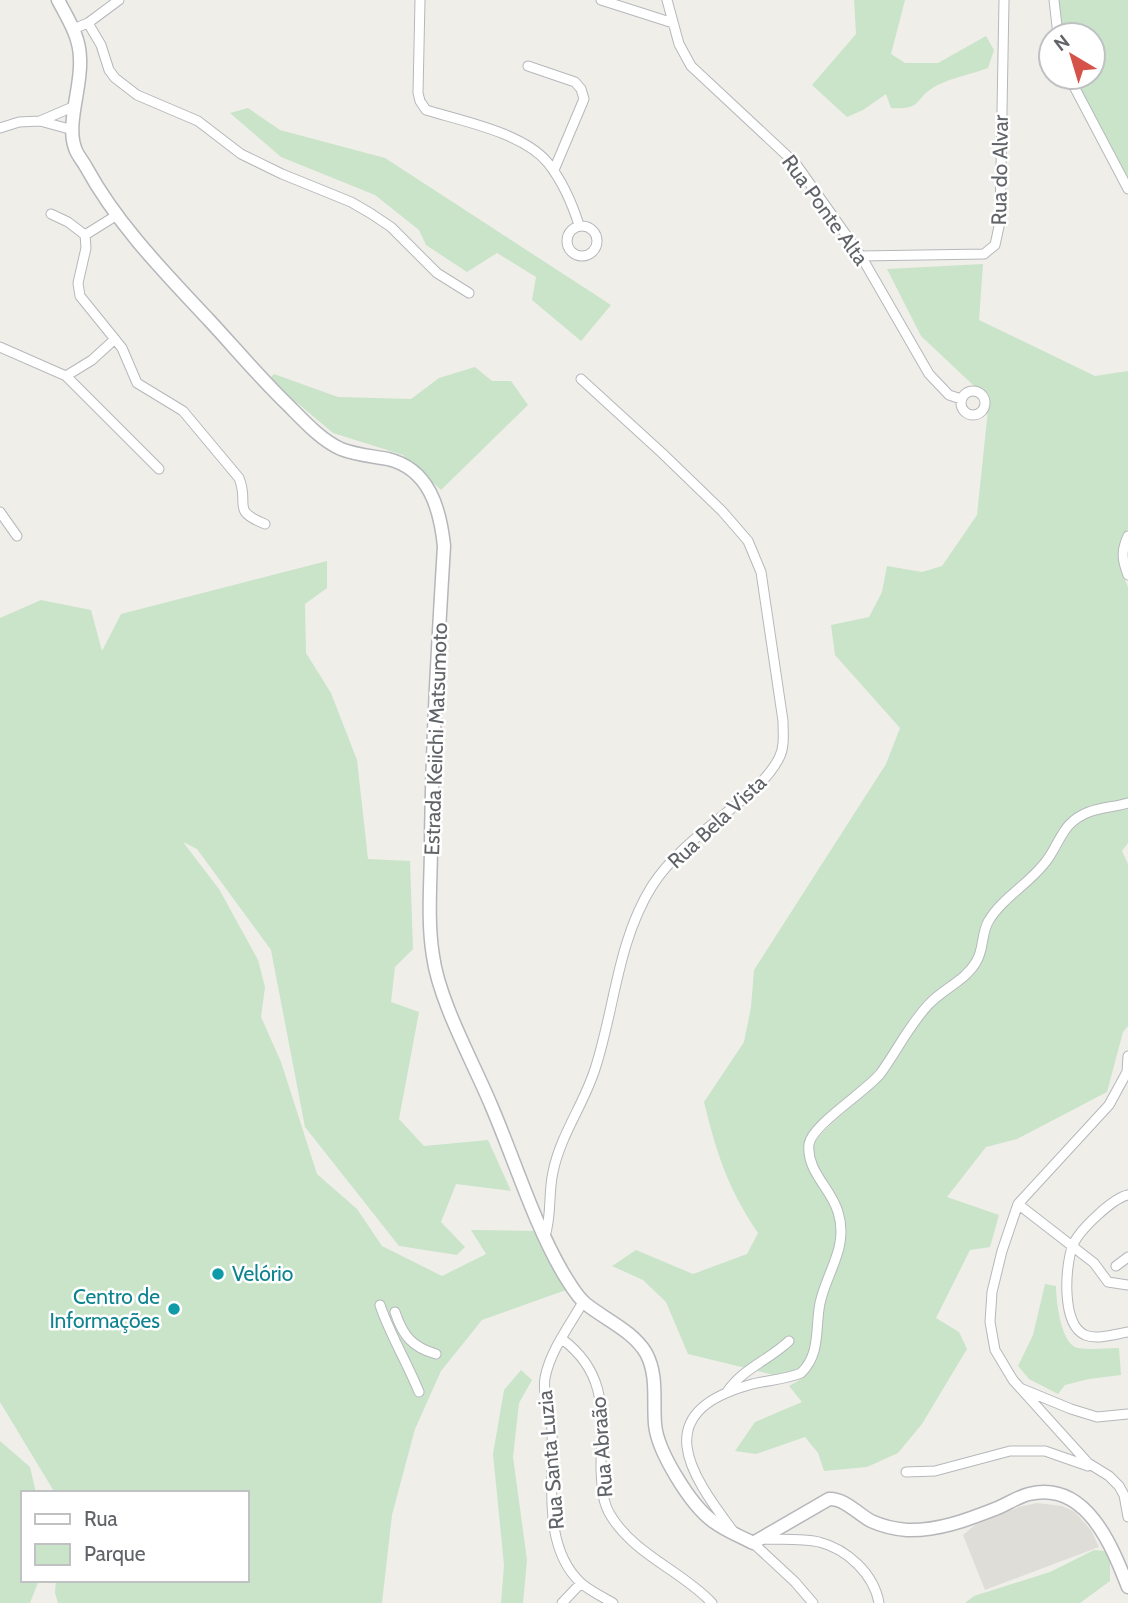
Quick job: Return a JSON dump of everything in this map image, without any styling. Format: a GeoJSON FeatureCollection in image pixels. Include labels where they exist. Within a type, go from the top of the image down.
{"type":"FeatureCollection","features":[{"type":"Feature","properties":{"kind":"main road","name":"Estrada Keiichi Matsumoto"},"geometry":{"type":"LineString","coordinates":[[58,0],[73,29],[80,56],[73,130],[75,149],[117,215],[173,282],[304,421],[339,448],[399,462],[418,474],[427,484],[434,499],[444,546],[431,829],[433,958],[456,1024],[545,1236],[563,1272],[583,1302],[631,1336],[647,1355],[655,1389],[655,1427],[659,1442],[696,1505],[712,1521],[736,1535],[758,1541]]}},
{"type":"Feature","properties":{"kind":"main road"},"geometry":{"type":"LineString","coordinates":[[758,1541],[829,1499],[840,1501],[871,1521],[907,1530],[954,1524],[1027,1495],[1043,1492],[1077,1503],[1087,1512],[1108,1539],[1128,1587]]}},
{"type":"Feature","properties":{"kind":"street"},"geometry":{"type":"LineString","coordinates":[[73,29],[88,23],[119,0]]}},
{"type":"Feature","properties":{"kind":"street"},"geometry":{"type":"LineString","coordinates":[[420,0],[418,93],[422,107],[520,141],[547,161],[570,198],[579,225]]}},
{"type":"Feature","properties":{"kind":"street"},"geometry":{"type":"LineString","coordinates":[[601,0],[673,23]]}},
{"type":"Feature","properties":{"kind":"street","name":"Rua Ponte Alta"},"geometry":{"type":"LineString","coordinates":[[667,0],[684,57],[796,164],[861,256],[929,374],[950,395],[961,399]]}},
{"type":"Feature","properties":{"kind":"street","name":"Rua do Alvar"},"geometry":{"type":"LineString","coordinates":[[861,256],[984,254],[995,245],[1000,222],[1004,0]]}},
{"type":"Feature","properties":{"kind":"street"},"geometry":{"type":"LineString","coordinates":[[1055,0],[1057,21]]}},
{"type":"Feature","properties":{"kind":"street"},"geometry":{"type":"LineString","coordinates":[[88,23],[102,45],[108,70],[137,94],[198,121],[242,155],[351,202],[370,213],[391,227],[438,273],[469,293]]}},
{"type":"Feature","properties":{"kind":"street"},"geometry":{"type":"LineString","coordinates":[[528,66],[575,82],[584,99],[554,170]]}},
{"type":"Feature","properties":{"kind":"street"},"geometry":{"type":"LineString","coordinates":[[1076,91],[1128,189]]}},
{"type":"Feature","properties":{"kind":"street"},"geometry":{"type":"LineString","coordinates":[[40,121],[75,106]]}},
{"type":"Feature","properties":{"kind":"street"},"geometry":{"type":"LineString","coordinates":[[0,128],[19,122],[40,121],[73,130]]}},
{"type":"Feature","properties":{"kind":"street"},"geometry":{"type":"LineString","coordinates":[[51,215],[68,222],[85,235],[86,248],[78,283],[80,296],[127,357],[137,383],[183,411],[239,478],[243,488],[244,512],[265,524]]}},
{"type":"Feature","properties":{"kind":"street"},"geometry":{"type":"LineString","coordinates":[[85,235],[117,215]]}},
{"type":"Feature","properties":{"kind":"street"},"geometry":{"type":"LineString","coordinates":[[66,376],[92,360],[115,339]]}},
{"type":"Feature","properties":{"kind":"street"},"geometry":{"type":"LineString","coordinates":[[0,347],[66,376],[159,469]]}},
{"type":"Feature","properties":{"kind":"street","name":"Rua Bela Vista"},"geometry":{"type":"LineString","coordinates":[[545,1236],[551,1212],[552,1174],[596,1067],[621,959],[640,907],[653,885],[683,849],[751,792],[769,773],[780,756],[783,742],[783,721],[765,590],[761,572],[748,541],[722,511],[662,453],[581,380]]}},
{"type":"Feature","properties":{"kind":"street"},"geometry":{"type":"LineString","coordinates":[[0,512],[17,536]]}},
{"type":"Feature","properties":{"kind":"street"},"geometry":{"type":"LineString","coordinates":[[1128,536],[1122,551],[1122,562],[1128,575]]}},
{"type":"Feature","properties":{"kind":"street"},"geometry":{"type":"LineString","coordinates":[[736,1535],[693,1473],[686,1447],[689,1425],[713,1400],[748,1385],[801,1373],[811,1359],[820,1302],[838,1256],[841,1228],[838,1211],[814,1171],[810,1159],[809,1146],[812,1137],[867,1088],[929,1004],[970,972],[978,961],[988,922],[1008,898],[1042,867],[1069,825],[1081,815],[1096,809],[1128,803]]}},
{"type":"Feature","properties":{"kind":"street"},"geometry":{"type":"LineString","coordinates":[[1094,1468],[1002,1366],[995,1350],[990,1322],[992,1292],[996,1271],[1018,1204],[1109,1105],[1127,1072],[1128,1056]]}},
{"type":"Feature","properties":{"kind":"street"},"geometry":{"type":"LineString","coordinates":[[1128,1195],[1114,1201],[1081,1231],[1073,1245],[1066,1295],[1077,1329],[1085,1335],[1128,1332]]}},
{"type":"Feature","properties":{"kind":"street"},"geometry":{"type":"LineString","coordinates":[[1018,1204],[1094,1263],[1108,1282],[1128,1285]]}},
{"type":"Feature","properties":{"kind":"street"},"geometry":{"type":"LineString","coordinates":[[1116,1266],[1128,1257]]}},
{"type":"Feature","properties":{"kind":"street","name":"Rua Santa Luzia"},"geometry":{"type":"LineString","coordinates":[[583,1302],[550,1362],[544,1394],[552,1429],[552,1506],[560,1550],[581,1583],[613,1603]]}},
{"type":"Feature","properties":{"kind":"street"},"geometry":{"type":"LineString","coordinates":[[380,1305],[391,1335],[407,1361],[419,1392]]}},
{"type":"Feature","properties":{"kind":"street"},"geometry":{"type":"LineString","coordinates":[[395,1312],[407,1339],[422,1350],[436,1354]]}},
{"type":"Feature","properties":{"kind":"street","name":"Rua Abraão"},"geometry":{"type":"LineString","coordinates":[[562,1339],[578,1351],[586,1362],[600,1394],[603,1412],[602,1492],[612,1517],[639,1547],[696,1588],[712,1603]]}},
{"type":"Feature","properties":{"kind":"street"},"geometry":{"type":"LineString","coordinates":[[726,1393],[741,1375],[778,1352],[789,1341]]}},
{"type":"Feature","properties":{"kind":"street"},"geometry":{"type":"LineString","coordinates":[[1019,1387],[1097,1417],[1128,1414]]}},
{"type":"Feature","properties":{"kind":"street"},"geometry":{"type":"LineString","coordinates":[[906,1472],[935,1471],[1010,1451],[1031,1450],[1056,1454],[1109,1476],[1124,1494],[1128,1517]]}},
{"type":"Feature","properties":{"kind":"street"},"geometry":{"type":"LineString","coordinates":[[758,1541],[813,1603]]}},
{"type":"Feature","properties":{"kind":"street"},"geometry":{"type":"LineString","coordinates":[[758,1541],[818,1542],[833,1548],[860,1567],[872,1584],[879,1603]]}},
{"type":"Feature","properties":{"kind":"street"},"geometry":{"type":"LineString","coordinates":[[562,1603],[581,1583]]}},
{"type":"Feature","properties":{"kind":"shaded area"},"geometry":{"type":"Polygon","coordinates":[[[1037,1503],[1062,1506],[1075,1512],[1091,1530],[1099,1547],[985,1590],[963,1535],[975,1525],[1019,1507],[1037,1503]]]}},
{"type":"Feature","properties":{"kind":"green space"},"geometry":{"type":"Polygon","coordinates":[[[854,0],[905,0],[891,54],[905,63],[938,63],[986,36],[994,50],[988,68],[939,84],[913,106],[891,108],[886,94],[847,117],[812,85],[856,34],[854,0]]]}},
{"type":"Feature","properties":{"kind":"green space"},"geometry":{"type":"Polygon","coordinates":[[[1058,0],[1128,0],[1128,181],[1080,91],[1107,91],[1107,21],[1060,21],[1058,0]]]}},
{"type":"Feature","properties":{"kind":"green space"},"geometry":{"type":"Polygon","coordinates":[[[248,108],[280,130],[385,158],[611,305],[581,341],[532,300],[536,277],[497,253],[467,272],[426,245],[419,230],[375,195],[281,157],[230,113],[248,108]]]}},
{"type":"Feature","properties":{"kind":"green space"},"geometry":{"type":"Polygon","coordinates":[[[983,264],[979,320],[1095,376],[1128,371],[1128,529],[1120,544],[1119,558],[1128,587],[1128,798],[1079,811],[1065,822],[1039,862],[989,911],[982,924],[975,955],[968,966],[924,1001],[876,1070],[809,1132],[805,1141],[805,1161],[830,1204],[836,1225],[835,1247],[816,1299],[808,1354],[798,1370],[774,1375],[688,1354],[666,1302],[643,1280],[612,1266],[636,1250],[693,1274],[747,1254],[758,1233],[724,1170],[704,1102],[744,1042],[751,1007],[754,970],[886,764],[900,728],[835,655],[831,625],[869,617],[882,592],[887,566],[922,572],[942,566],[977,515],[989,400],[921,336],[887,269],[983,264]]]}},
{"type":"Feature","properties":{"kind":"green space"},"geometry":{"type":"Polygon","coordinates":[[[475,367],[492,381],[511,381],[528,405],[441,490],[403,455],[333,433],[269,379],[274,374],[338,397],[411,399],[439,378],[475,367]]]}},
{"type":"Feature","properties":{"kind":"green space"},"geometry":{"type":"Polygon","coordinates":[[[327,561],[327,588],[305,604],[306,653],[331,693],[357,760],[368,859],[410,861],[413,949],[395,967],[391,1002],[419,1012],[399,1119],[424,1146],[488,1140],[511,1191],[456,1184],[441,1222],[465,1247],[457,1255],[399,1246],[305,1127],[271,950],[197,849],[183,842],[219,889],[258,960],[265,987],[261,1017],[281,1062],[317,1174],[357,1209],[382,1246],[442,1276],[486,1254],[471,1230],[534,1231],[566,1290],[482,1320],[441,1371],[415,1429],[392,1515],[382,1603],[58,1603],[56,1582],[248,1582],[248,1491],[54,1491],[0,1402],[0,618],[41,600],[91,610],[102,651],[121,614],[327,561]]]}},
{"type":"Feature","properties":{"kind":"green space"},"geometry":{"type":"Polygon","coordinates":[[[1128,809],[1128,843],[1122,851],[1128,864],[1128,1026],[1123,1032],[1107,1092],[1017,1139],[986,1147],[947,1197],[999,1215],[990,1247],[970,1250],[936,1318],[959,1332],[967,1349],[922,1424],[898,1453],[867,1467],[824,1471],[818,1453],[805,1437],[756,1454],[735,1451],[755,1422],[802,1402],[789,1386],[808,1373],[819,1351],[825,1304],[844,1250],[846,1226],[837,1196],[821,1172],[814,1155],[817,1139],[878,1083],[927,1014],[975,973],[982,960],[990,930],[999,915],[1047,868],[1073,829],[1093,816],[1128,809]]]}},
{"type":"Feature","properties":{"kind":"green space"},"geometry":{"type":"Polygon","coordinates":[[[1045,1284],[1056,1286],[1061,1322],[1072,1345],[1083,1349],[1119,1348],[1121,1375],[1065,1385],[1058,1394],[1029,1379],[1018,1366],[1033,1335],[1045,1284]]]}},
{"type":"Feature","properties":{"kind":"green space"},"geometry":{"type":"Polygon","coordinates":[[[521,1370],[532,1380],[519,1403],[513,1457],[527,1560],[523,1603],[501,1603],[504,1565],[493,1454],[504,1390],[521,1370]]]}},
{"type":"Feature","properties":{"kind":"green space"},"geometry":{"type":"Polygon","coordinates":[[[0,1441],[30,1467],[36,1491],[21,1491],[21,1582],[38,1582],[30,1603],[0,1603],[0,1441]]]}},
{"type":"Feature","properties":{"kind":"green space"},"geometry":{"type":"Polygon","coordinates":[[[1094,1550],[1104,1551],[1110,1558],[1110,1581],[1080,1603],[965,1603],[974,1596],[1050,1572],[1094,1550]]]}},
{"type":"Feature","properties":{"kind":"place","name":"Velório"},"geometry":{"type":"Point","coordinates":[218,1274]}},
{"type":"Feature","properties":{"kind":"place","name":"Centro de Informações"},"geometry":{"type":"Point","coordinates":[174,1309]}}]}
